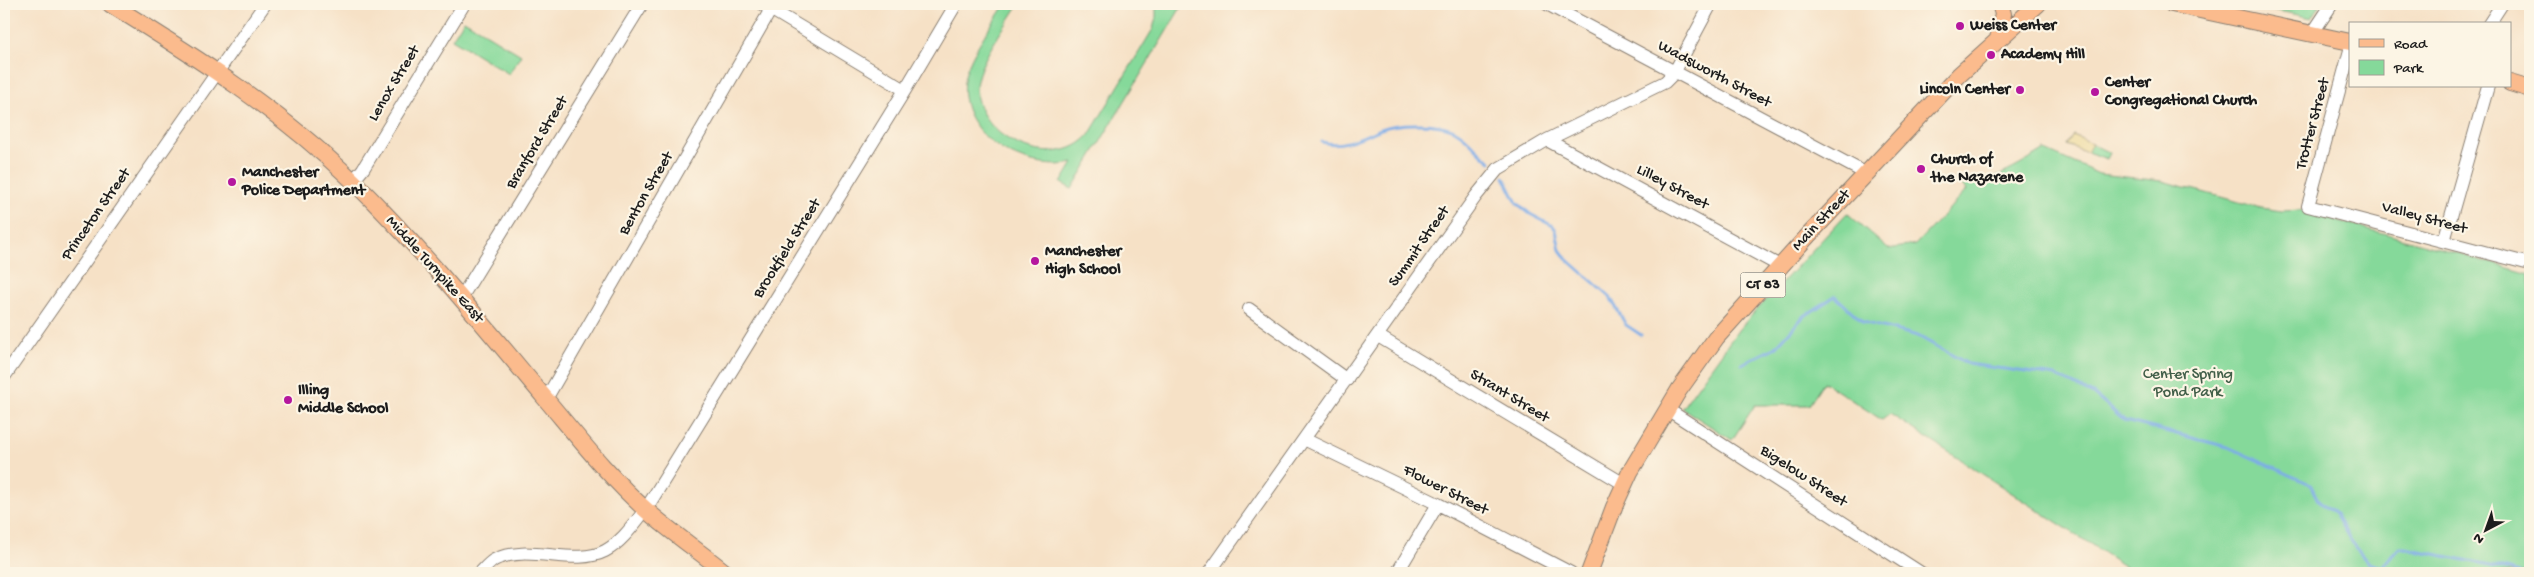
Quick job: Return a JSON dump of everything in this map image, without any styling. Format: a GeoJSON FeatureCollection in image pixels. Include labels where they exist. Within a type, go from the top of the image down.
{"type":"FeatureCollection","features":[{"type":"Feature","properties":{"kind":"main road","name":"Middle Turnpike East"},"geometry":{"type":"LineString","coordinates":[[112,4],[217,72],[278,116],[352,181],[461,298],[579,440],[646,510],[726,573]]}},
{"type":"Feature","properties":{"kind":"main road"},"geometry":{"type":"LineString","coordinates":[[1998,40],[2003,14],[2000,4]]}},
{"type":"Feature","properties":{"kind":"main road","name":"Main Street"},"geometry":{"type":"LineString","coordinates":[[1589,573],[1624,484],[1667,409],[1712,344],[1780,266],[1959,75],[2038,4]]}},
{"type":"Feature","properties":{"kind":"main road"},"geometry":{"type":"LineString","coordinates":[[2172,4],[2349,42]]}},
{"type":"Feature","properties":{"kind":"main road"},"geometry":{"type":"LineString","coordinates":[[2512,84],[2530,89]]}},
{"type":"Feature","properties":{"kind":"street","name":"Princeton Street"},"geometry":{"type":"LineString","coordinates":[[4,377],[265,4]]}},
{"type":"Feature","properties":{"kind":"street","name":"Lenox Street"},"geometry":{"type":"LineString","coordinates":[[352,181],[363,169],[464,4]]}},
{"type":"Feature","properties":{"kind":"street","name":"Branford Street"},"geometry":{"type":"LineString","coordinates":[[461,298],[642,4]]}},
{"type":"Feature","properties":{"kind":"street","name":"Brookfield Street"},"geometry":{"type":"LineString","coordinates":[[480,573],[494,560],[525,553],[589,556],[604,551],[619,541],[646,510],[956,4]]}},
{"type":"Feature","properties":{"kind":"street","name":"Wadsworth Street"},"geometry":{"type":"LineString","coordinates":[[1547,4],[1867,174]]}},
{"type":"Feature","properties":{"kind":"street","name":"Summit Street"},"geometry":{"type":"LineString","coordinates":[[1209,573],[1378,336],[1465,210],[1496,172],[1547,140],[1665,82],[1674,73],[1711,4]]}},
{"type":"Feature","properties":{"kind":"street"},"geometry":{"type":"LineString","coordinates":[[2312,34],[2332,4]]}},
{"type":"Feature","properties":{"kind":"street"},"geometry":{"type":"LineString","coordinates":[[2490,22],[2502,4]]}},
{"type":"Feature","properties":{"kind":"street"},"geometry":{"type":"LineString","coordinates":[[769,6],[905,90]]}},
{"type":"Feature","properties":{"kind":"street","name":"Benton Street"},"geometry":{"type":"LineString","coordinates":[[546,399],[556,385],[769,6]]}},
{"type":"Feature","properties":{"kind":"street","name":"Trotter Street"},"geometry":{"type":"LineString","coordinates":[[2308,206],[2349,54]]}},
{"type":"Feature","properties":{"kind":"street"},"geometry":{"type":"LineString","coordinates":[[2444,241],[2487,88]]}},
{"type":"Feature","properties":{"kind":"street","name":"Lilley Street"},"geometry":{"type":"LineString","coordinates":[[1547,140],[1780,266]]}},
{"type":"Feature","properties":{"kind":"street","name":"Valley Street"},"geometry":{"type":"LineString","coordinates":[[2308,206],[2530,264]]}},
{"type":"Feature","properties":{"kind":"street"},"geometry":{"type":"LineString","coordinates":[[1249,309],[1346,380]]}},
{"type":"Feature","properties":{"kind":"street","name":"Strant Street"},"geometry":{"type":"LineString","coordinates":[[1378,336],[1624,484]]}},
{"type":"Feature","properties":{"kind":"street","name":"Bigelow Street"},"geometry":{"type":"LineString","coordinates":[[1667,409],[1921,573]]}},
{"type":"Feature","properties":{"kind":"street","name":"Flower Street"},"geometry":{"type":"LineString","coordinates":[[1304,439],[1438,504],[1571,573]]}},
{"type":"Feature","properties":{"kind":"street"},"geometry":{"type":"LineString","coordinates":[[1397,573],[1438,504]]}},
{"type":"Feature","properties":{"kind":"green space"},"geometry":{"type":"Polygon","coordinates":[[[1005,4],[1019,4],[981,68],[976,89],[980,107],[989,123],[1003,136],[1020,145],[1039,151],[1057,151],[1074,146],[1089,135],[1153,29],[1156,17],[1156,4],[1183,4],[1072,189],[1061,183],[1073,163],[1054,165],[1035,163],[1016,156],[998,147],[983,134],[971,119],[965,101],[964,81],[966,72],[981,41],[1005,4]]]}},
{"type":"Feature","properties":{"kind":"green space"},"geometry":{"type":"Polygon","coordinates":[[[2246,4],[2321,4],[2312,18],[2246,4]]]}},
{"type":"Feature","properties":{"kind":"green space"},"geometry":{"type":"Polygon","coordinates":[[[464,20],[521,55],[509,74],[452,39],[464,20]]]}},
{"type":"Feature","properties":{"kind":"green space"},"geometry":{"type":"Polygon","coordinates":[[[2073,135],[2110,153],[2107,159],[2067,145],[2073,135]]]}},
{"type":"Feature","properties":{"kind":"green space","name":"Center Spring Pond Park"},"geometry":{"type":"Polygon","coordinates":[[[2045,150],[2099,174],[2162,181],[2261,208],[2282,211],[2300,210],[2530,274],[2530,573],[2135,573],[1890,414],[1882,420],[1824,382],[1809,405],[1755,405],[1732,440],[1682,408],[1739,329],[1847,213],[1888,249],[1915,245],[1967,190],[1955,178],[1966,181],[1989,179],[2002,174],[2045,150]]]}},
{"type":"Feature","properties":{"kind":"sand"},"geometry":{"type":"Polygon","coordinates":[[[2073,135],[2092,143],[2087,153],[2067,145],[2073,135]]]}},
{"type":"Feature","properties":{"kind":"waterway"},"geometry":{"type":"LineString","coordinates":[[1322,142],[1345,143],[1381,129],[1398,125],[1440,126],[1456,131],[1491,162]]}},
{"type":"Feature","properties":{"kind":"waterway"},"geometry":{"type":"LineString","coordinates":[[1504,177],[1517,203],[1530,214],[1553,226],[1556,230],[1560,250],[1566,258],[1610,297],[1626,325],[1641,335]]}},
{"type":"Feature","properties":{"kind":"waterway"},"geometry":{"type":"LineString","coordinates":[[1742,364],[1776,347],[1803,317],[1835,296],[1863,322],[1918,336],[1968,364],[2056,376],[2093,394],[2125,421],[2228,447],[2310,484],[2318,500],[2335,514],[2351,541],[2369,563],[2382,567],[2399,548],[2405,548],[2500,567],[2519,573]]}},
{"type":"Feature","properties":{"kind":"place","name":"Weiss Center"},"geometry":{"type":"Point","coordinates":[1960,26]}},
{"type":"Feature","properties":{"kind":"place","name":"Academy Hill"},"geometry":{"type":"Point","coordinates":[1991,55]}},
{"type":"Feature","properties":{"kind":"place","name":"Lincoln Center"},"geometry":{"type":"Point","coordinates":[2020,90]}},
{"type":"Feature","properties":{"kind":"place","name":"Center Congregational Church"},"geometry":{"type":"Point","coordinates":[2095,92]}},
{"type":"Feature","properties":{"kind":"place","name":"Church of the Nazarene"},"geometry":{"type":"Point","coordinates":[1921,169]}},
{"type":"Feature","properties":{"kind":"place","name":"Manchester Police Department"},"geometry":{"type":"Point","coordinates":[232,182]}},
{"type":"Feature","properties":{"kind":"place","name":"Manchester High School"},"geometry":{"type":"Point","coordinates":[1035,261]}},
{"type":"Feature","properties":{"kind":"place","name":"Illing Middle School"},"geometry":{"type":"Point","coordinates":[288,400]}}]}
